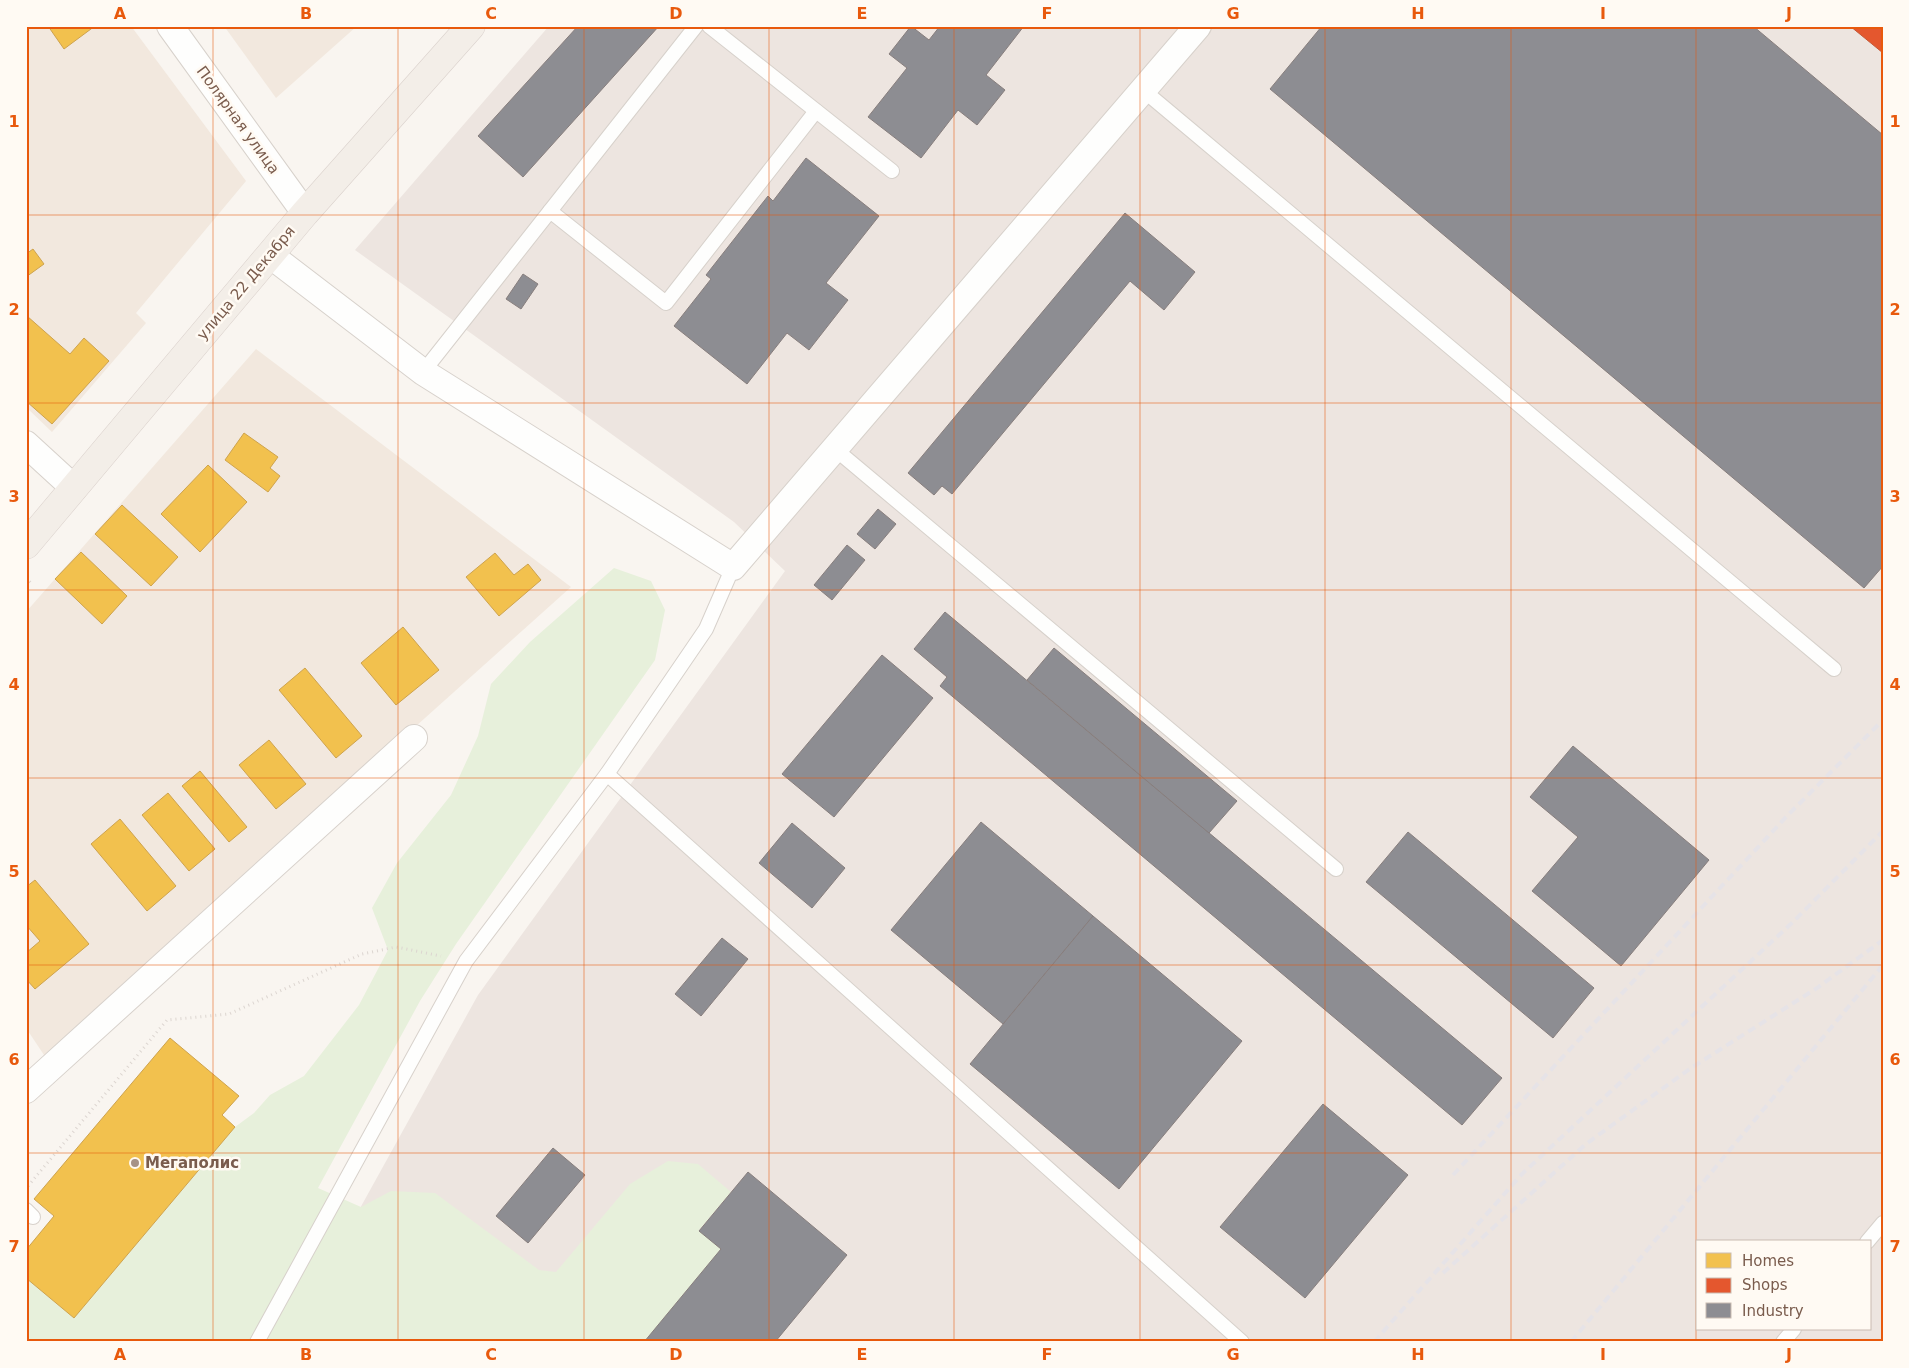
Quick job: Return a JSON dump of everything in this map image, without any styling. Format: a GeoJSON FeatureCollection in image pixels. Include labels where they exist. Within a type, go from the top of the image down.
{"type":"FeatureCollection","features":[{"type":"Feature","properties":{"kind":"main road","name":"улица 22 Декабря"},"geometry":{"type":"LineString","coordinates":[[26,544],[305,213],[471,26]]}},
{"type":"Feature","properties":{"kind":"street","name":"Полярная улица"},"geometry":{"type":"LineString","coordinates":[[170,26],[305,213]]}},
{"type":"Feature","properties":{"kind":"street"},"geometry":{"type":"LineString","coordinates":[[270,256],[423,372],[733,567],[1198,26]]}},
{"type":"Feature","properties":{"kind":"street"},"geometry":{"type":"LineString","coordinates":[[26,444],[74,488]]}},
{"type":"Feature","properties":{"kind":"street"},"geometry":{"type":"LineString","coordinates":[[26,1090],[414,738]]}},
{"type":"Feature","properties":{"kind":"lane"},"geometry":{"type":"LineString","coordinates":[[423,372],[696,26]]}},
{"type":"Feature","properties":{"kind":"lane"},"geometry":{"type":"LineString","coordinates":[[709,26],[892,171]]}},
{"type":"Feature","properties":{"kind":"lane"},"geometry":{"type":"LineString","coordinates":[[1143,90],[1834,669]]}},
{"type":"Feature","properties":{"kind":"lane"},"geometry":{"type":"LineString","coordinates":[[550,211],[666,303],[816,111]]}},
{"type":"Feature","properties":{"kind":"lane"},"geometry":{"type":"LineString","coordinates":[[835,449],[1336,869]]}},
{"type":"Feature","properties":{"kind":"lane"},"geometry":{"type":"LineString","coordinates":[[257,1342],[466,961],[607,774],[706,629],[733,567]]}},
{"type":"Feature","properties":{"kind":"lane"},"geometry":{"type":"LineString","coordinates":[[607,774],[1242,1342]]}},
{"type":"Feature","properties":{"kind":"lane"},"geometry":{"type":"LineString","coordinates":[[1869,1240],[1883,1223]]}},
{"type":"Feature","properties":{"kind":"lane"},"geometry":{"type":"LineString","coordinates":[[1783,1342],[1793,1330]]}},
{"type":"Feature","properties":{"kind":"path"},"geometry":{"type":"LineString","coordinates":[[26,578],[32,584]]}},
{"type":"Feature","properties":{"kind":"path"},"geometry":{"type":"LineString","coordinates":[[26,1189],[167,1020],[230,1014],[362,954],[396,947],[466,961]]}},
{"type":"Feature","properties":{"kind":"shaded area"},"geometry":{"type":"Polygon","coordinates":[[[26,26],[131,26],[246,181],[136,313],[146,323],[52,432],[26,407],[26,26]]]}},
{"type":"Feature","properties":{"kind":"shaded area"},"geometry":{"type":"Polygon","coordinates":[[[224,26],[357,26],[276,98],[224,26]]]}},
{"type":"Feature","properties":{"kind":"shaded area"},"geometry":{"type":"Polygon","coordinates":[[[549,26],[1883,26],[1883,1342],[286,1342],[478,995],[785,571],[734,522],[355,250],[549,26]]]}},
{"type":"Feature","properties":{"kind":"shaded area"},"geometry":{"type":"Polygon","coordinates":[[[256,349],[571,587],[46,1058],[26,1028],[26,612],[256,349]]]}},
{"type":"Feature","properties":{"kind":"green space"},"geometry":{"type":"Polygon","coordinates":[[[614,568],[651,581],[665,610],[655,660],[456,944],[420,1001],[318,1188],[361,1207],[391,1191],[435,1193],[539,1270],[556,1272],[630,1184],[668,1161],[698,1164],[731,1192],[699,1230],[721,1249],[644,1342],[26,1342],[26,1278],[74,1318],[235,1127],[254,1113],[270,1095],[304,1076],[359,1005],[388,950],[372,908],[397,863],[451,795],[478,736],[491,684],[530,642],[614,568]]]}},
{"type":"Feature","properties":{"kind":"building: Homes"},"geometry":{"type":"Polygon","coordinates":[[[48,26],[95,26],[64,49],[48,26]]]}},
{"type":"Feature","properties":{"kind":"building: Homes"},"geometry":{"type":"Polygon","coordinates":[[[33,249],[44,264],[26,277],[26,254],[33,249]]]}},
{"type":"Feature","properties":{"kind":"building: Homes"},"geometry":{"type":"Polygon","coordinates":[[[27,316],[70,354],[84,338],[109,361],[52,424],[26,401],[27,316]]]}},
{"type":"Feature","properties":{"kind":"building: Homes"},"geometry":{"type":"Polygon","coordinates":[[[244,433],[278,457],[270,468],[280,476],[268,492],[225,460],[244,433]]]}},
{"type":"Feature","properties":{"kind":"building: Homes"},"geometry":{"type":"Polygon","coordinates":[[[208,465],[247,502],[200,552],[161,514],[208,465]]]}},
{"type":"Feature","properties":{"kind":"building: Homes"},"geometry":{"type":"Polygon","coordinates":[[[122,505],[178,557],[151,586],[95,534],[122,505]]]}},
{"type":"Feature","properties":{"kind":"building: Homes"},"geometry":{"type":"Polygon","coordinates":[[[81,552],[127,596],[102,624],[55,579],[81,552]]]}},
{"type":"Feature","properties":{"kind":"building: Homes"},"geometry":{"type":"Polygon","coordinates":[[[495,553],[514,575],[528,564],[541,580],[499,616],[466,577],[495,553]]]}},
{"type":"Feature","properties":{"kind":"building: Homes"},"geometry":{"type":"Polygon","coordinates":[[[403,627],[439,670],[396,705],[361,663],[403,627]]]}},
{"type":"Feature","properties":{"kind":"building: Homes"},"geometry":{"type":"Polygon","coordinates":[[[305,668],[362,736],[336,758],[279,690],[305,668]]]}},
{"type":"Feature","properties":{"kind":"building: Homes"},"geometry":{"type":"Polygon","coordinates":[[[269,740],[306,784],[276,809],[239,765],[269,740]]]}},
{"type":"Feature","properties":{"kind":"building: Homes"},"geometry":{"type":"Polygon","coordinates":[[[200,771],[247,827],[229,842],[182,786],[200,771]]]}},
{"type":"Feature","properties":{"kind":"building: Homes"},"geometry":{"type":"Polygon","coordinates":[[[168,793],[215,849],[189,871],[142,815],[168,793]]]}},
{"type":"Feature","properties":{"kind":"building: Homes"},"geometry":{"type":"Polygon","coordinates":[[[120,819],[176,886],[147,911],[91,844],[120,819]]]}},
{"type":"Feature","properties":{"kind":"building: Homes"},"geometry":{"type":"Polygon","coordinates":[[[35,880],[89,944],[35,989],[26,979],[26,953],[40,941],[26,925],[26,887],[35,880]]]}},
{"type":"Feature","properties":{"kind":"building: Homes","name":"Мегаполис"},"geometry":{"type":"Polygon","coordinates":[[[170,1038],[239,1096],[222,1115],[235,1127],[74,1318],[26,1278],[26,1250],[54,1216],[34,1199],[170,1038]]]}},
{"type":"Feature","properties":{"kind":"building: Shops"},"geometry":{"type":"Polygon","coordinates":[[[1850,26],[1883,26],[1883,53],[1850,26]]]}},
{"type":"Feature","properties":{"kind":"building: Industry"},"geometry":{"type":"Polygon","coordinates":[[[578,26],[659,26],[523,177],[478,136],[578,26]]]}},
{"type":"Feature","properties":{"kind":"building: Industry"},"geometry":{"type":"Polygon","coordinates":[[[911,26],[929,40],[940,26],[1024,26],[986,75],[1005,90],[977,125],[958,110],[921,158],[868,117],[907,68],[889,54],[911,26]]]}},
{"type":"Feature","properties":{"kind":"building: Industry"},"geometry":{"type":"Polygon","coordinates":[[[1322,26],[1753,26],[1883,135],[1883,566],[1864,588],[1270,89],[1322,26]]]}},
{"type":"Feature","properties":{"kind":"building: Industry"},"geometry":{"type":"Polygon","coordinates":[[[806,158],[879,216],[826,283],[848,300],[809,350],[787,333],[747,384],[674,326],[711,279],[706,275],[768,196],[773,201],[806,158]]]}},
{"type":"Feature","properties":{"kind":"building: Industry"},"geometry":{"type":"Polygon","coordinates":[[[1125,213],[1195,272],[1164,310],[1130,281],[952,494],[942,486],[934,495],[908,473],[1125,213]]]}},
{"type":"Feature","properties":{"kind":"building: Industry"},"geometry":{"type":"Polygon","coordinates":[[[523,274],[538,284],[521,309],[506,299],[523,274]]]}},
{"type":"Feature","properties":{"kind":"building: Industry"},"geometry":{"type":"Polygon","coordinates":[[[878,509],[896,524],[875,549],[857,534],[878,509]]]}},
{"type":"Feature","properties":{"kind":"building: Industry"},"geometry":{"type":"Polygon","coordinates":[[[847,545],[865,560],[832,600],[814,585],[847,545]]]}},
{"type":"Feature","properties":{"kind":"building: Industry"},"geometry":{"type":"Polygon","coordinates":[[[945,612],[1502,1078],[1462,1125],[940,686],[947,677],[914,649],[945,612]]]}},
{"type":"Feature","properties":{"kind":"building: Industry"},"geometry":{"type":"Polygon","coordinates":[[[1054,648],[1237,801],[1209,833],[1027,680],[1054,648]]]}},
{"type":"Feature","properties":{"kind":"building: Industry"},"geometry":{"type":"Polygon","coordinates":[[[882,655],[933,698],[834,817],[782,774],[882,655]]]}},
{"type":"Feature","properties":{"kind":"building: Industry"},"geometry":{"type":"Polygon","coordinates":[[[1573,746],[1709,860],[1621,966],[1532,891],[1578,837],[1530,797],[1573,746]]]}},
{"type":"Feature","properties":{"kind":"building: Industry"},"geometry":{"type":"Polygon","coordinates":[[[981,822],[1093,916],[1003,1024],[891,930],[981,822]]]}},
{"type":"Feature","properties":{"kind":"building: Industry"},"geometry":{"type":"Polygon","coordinates":[[[792,823],[845,868],[812,908],[759,863],[792,823]]]}},
{"type":"Feature","properties":{"kind":"building: Industry"},"geometry":{"type":"Polygon","coordinates":[[[1408,832],[1594,988],[1553,1038],[1366,882],[1408,832]]]}},
{"type":"Feature","properties":{"kind":"building: Industry"},"geometry":{"type":"Polygon","coordinates":[[[1093,916],[1242,1041],[1119,1189],[970,1064],[1093,916]]]}},
{"type":"Feature","properties":{"kind":"building: Industry"},"geometry":{"type":"Polygon","coordinates":[[[722,938],[748,959],[701,1016],[675,994],[722,938]]]}},
{"type":"Feature","properties":{"kind":"building: Industry"},"geometry":{"type":"Polygon","coordinates":[[[1323,1104],[1408,1175],[1305,1298],[1220,1227],[1323,1104]]]}},
{"type":"Feature","properties":{"kind":"building: Industry"},"geometry":{"type":"Polygon","coordinates":[[[553,1148],[585,1175],[528,1243],[496,1216],[553,1148]]]}},
{"type":"Feature","properties":{"kind":"building: Industry"},"geometry":{"type":"Polygon","coordinates":[[[748,1172],[847,1255],[775,1342],[644,1342],[721,1249],[699,1231],[748,1172]]]}},
{"type":"Feature","properties":{"kind":"railway"},"geometry":{"type":"LineString","coordinates":[[1453,1175],[1787,816],[1883,720]]}},
{"type":"Feature","properties":{"kind":"railway"},"geometry":{"type":"LineString","coordinates":[[1374,1342],[1522,1174],[1794,921],[1883,831]]}},
{"type":"Feature","properties":{"kind":"railway"},"geometry":{"type":"LineString","coordinates":[[1443,1273],[1586,1144],[1691,1068],[1817,988],[1883,940]]}},
{"type":"Feature","properties":{"kind":"railway"},"geometry":{"type":"LineString","coordinates":[[1571,1342],[1883,965]]}},
{"type":"Feature","properties":{"kind":"place","name":"Мегаполис"},"geometry":{"type":"Point","coordinates":[135,1163]}}]}
